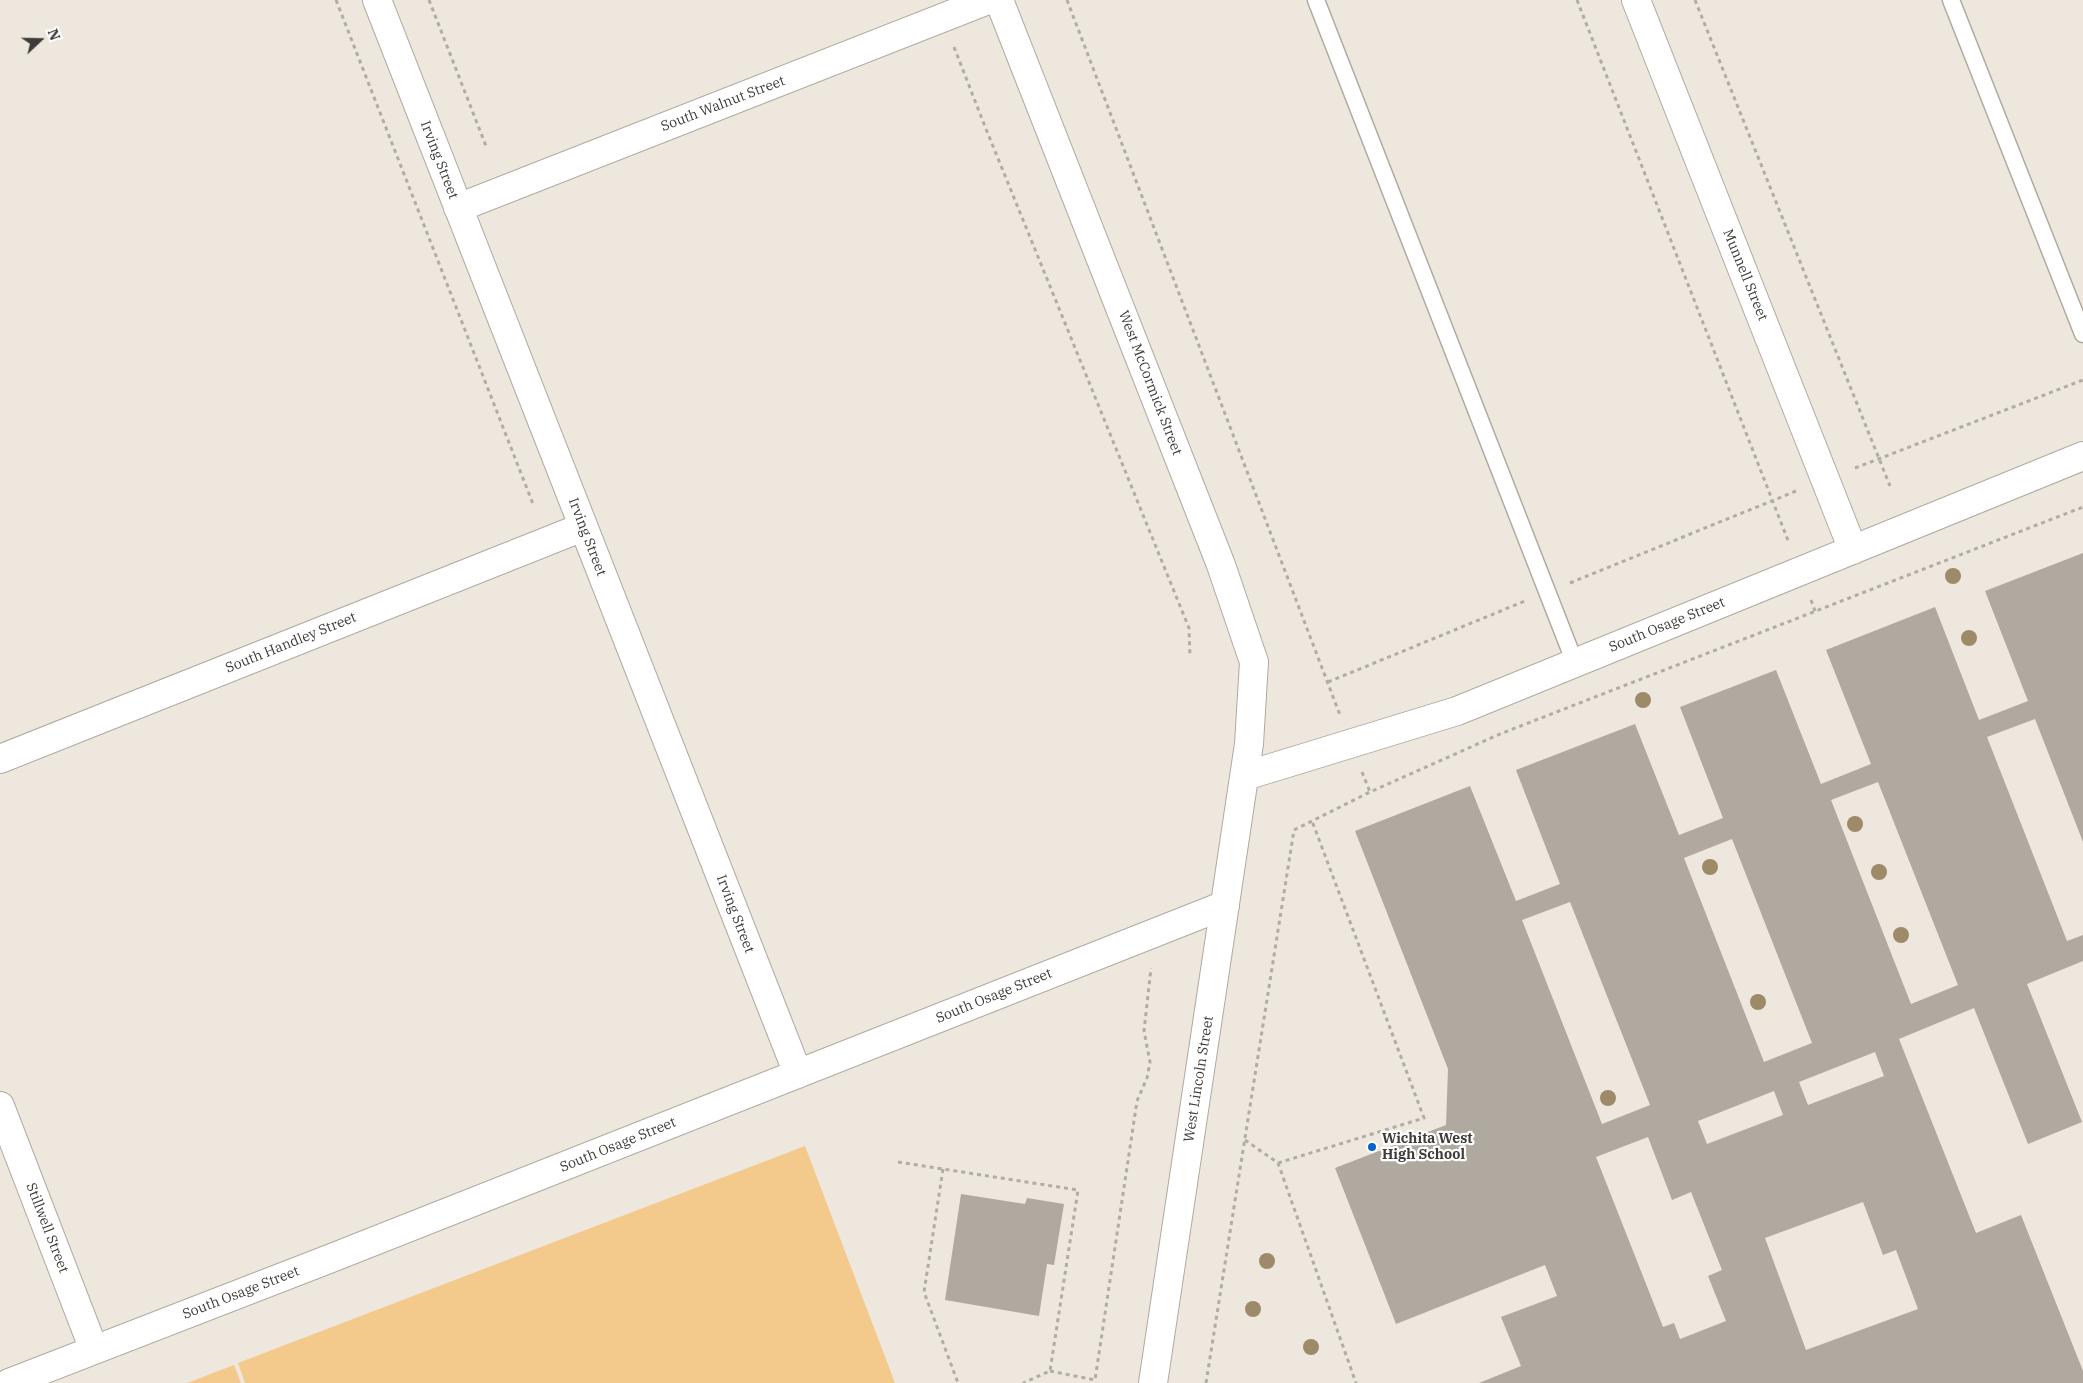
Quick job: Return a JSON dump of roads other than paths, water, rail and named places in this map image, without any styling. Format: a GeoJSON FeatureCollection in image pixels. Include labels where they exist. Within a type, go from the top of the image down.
{"type":"FeatureCollection","features":[{"type":"Feature","properties":{"kind":"street","name":"Irving Street"},"geometry":{"type":"LineString","coordinates":[[377,0],[798,1074]]}},
{"type":"Feature","properties":{"kind":"street","name":"South Walnut Street"},"geometry":{"type":"LineString","coordinates":[[458,208],[988,0]]}},
{"type":"Feature","properties":{"kind":"street","name":"West McCormick Street"},"geometry":{"type":"LineString","coordinates":[[999,0],[1221,565],[1254,662],[1245,776]]}},
{"type":"Feature","properties":{"kind":"street","name":"Munnell Street"},"geometry":{"type":"LineString","coordinates":[[1636,0],[1853,550]]}},
{"type":"Feature","properties":{"kind":"street","name":"South Osage Street"},"geometry":{"type":"LineString","coordinates":[[1245,776],[1457,711],[2083,456]]}},
{"type":"Feature","properties":{"kind":"street","name":"South Handley Street"},"geometry":{"type":"LineString","coordinates":[[0,759],[583,527]]}},
{"type":"Feature","properties":{"kind":"street","name":"West Lincoln Street"},"geometry":{"type":"LineString","coordinates":[[1154,1383],[1245,776]]}},
{"type":"Feature","properties":{"kind":"street","name":"South Osage Street"},"geometry":{"type":"LineString","coordinates":[[9,1383],[1225,905]]}},
{"type":"Feature","properties":{"kind":"street","name":"Stillwell Street"},"geometry":{"type":"LineString","coordinates":[[0,1106],[94,1350]]}},
{"type":"Feature","properties":{"kind":"lane"},"geometry":{"type":"LineString","coordinates":[[1316,0],[1575,663]]}},
{"type":"Feature","properties":{"kind":"lane"},"geometry":{"type":"LineString","coordinates":[[1951,0],[2083,334]]}},
{"type":"Feature","properties":{"kind":"place","name":"Wichita West High School"},"geometry":{"type":"Point","coordinates":[1372,1147]}}]}
